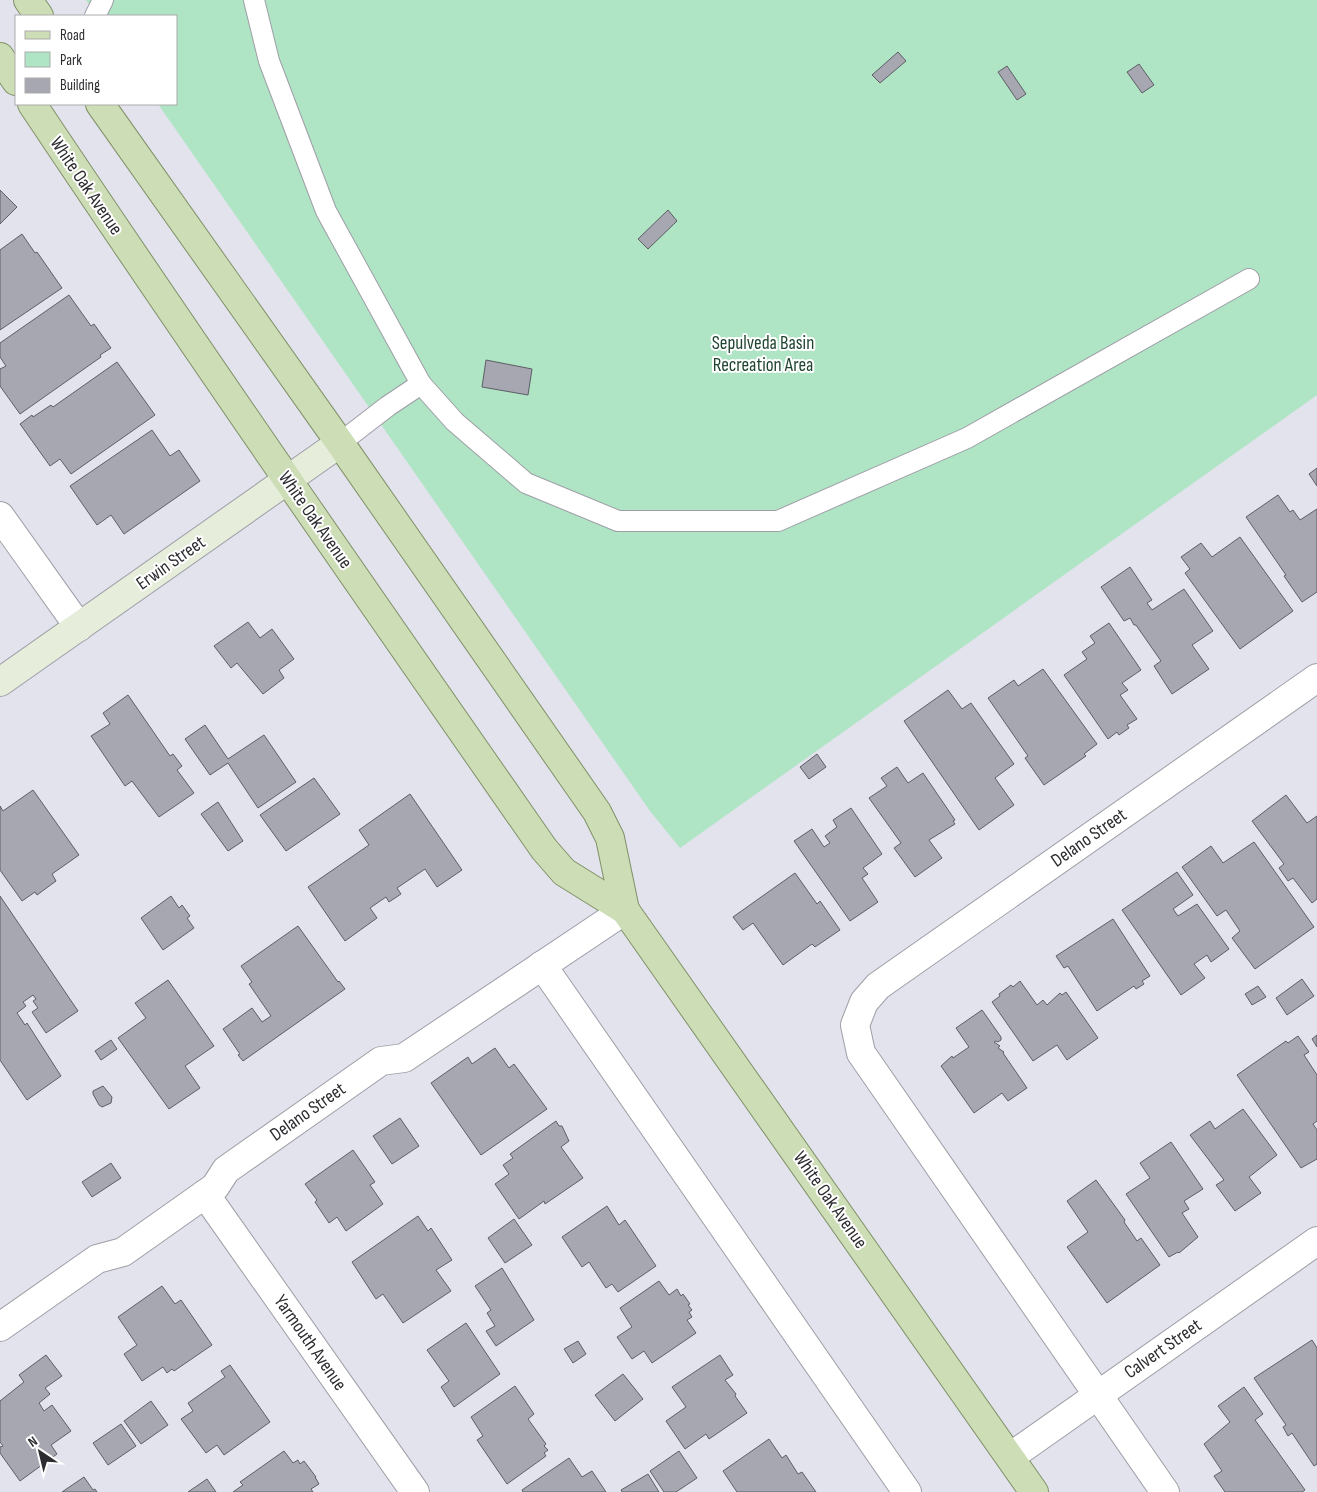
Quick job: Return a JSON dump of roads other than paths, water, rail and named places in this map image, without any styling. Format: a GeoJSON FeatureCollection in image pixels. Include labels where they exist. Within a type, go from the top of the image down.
{"type":"FeatureCollection","features":[{"type":"Feature","properties":{"kind":"main road"},"geometry":{"type":"LineString","coordinates":[[28,0],[38,15]]}},
{"type":"Feature","properties":{"kind":"main road","name":"White Oak Avenue"},"geometry":{"type":"LineString","coordinates":[[33,105],[146,275],[544,849],[564,872],[625,910],[1034,1492]]}},
{"type":"Feature","properties":{"kind":"main road","name":"White Oak Avenue"},"geometry":{"type":"LineString","coordinates":[[101,105],[340,443],[597,812],[610,838],[625,910]]}},
{"type":"Feature","properties":{"kind":"street","name":"Erwin Street"},"geometry":{"type":"LineString","coordinates":[[0,682],[340,443]]}},
{"type":"Feature","properties":{"kind":"street"},"geometry":{"type":"LineString","coordinates":[[0,516],[79,627]]}},
{"type":"Feature","properties":{"kind":"street","name":"Delano Street"},"geometry":{"type":"LineString","coordinates":[[1097,1396],[861,1053],[855,1025],[864,1002],[878,986],[1317,678]]}},
{"type":"Feature","properties":{"kind":"street","name":"Delano Street"},"geometry":{"type":"LineString","coordinates":[[0,1327],[97,1259],[123,1252],[215,1187],[226,1170],[380,1061],[404,1058],[625,910]]}},
{"type":"Feature","properties":{"kind":"street"},"geometry":{"type":"LineString","coordinates":[[542,965],[907,1492]]}},
{"type":"Feature","properties":{"kind":"street","name":"Yarmouth Avenue"},"geometry":{"type":"LineString","coordinates":[[205,1194],[414,1492]]}},
{"type":"Feature","properties":{"kind":"street","name":"Calvert Street"},"geometry":{"type":"LineString","coordinates":[[1010,1457],[1317,1241]]}},
{"type":"Feature","properties":{"kind":"street"},"geometry":{"type":"LineString","coordinates":[[1097,1396],[1165,1492]]}},
{"type":"Feature","properties":{"kind":"lane"},"geometry":{"type":"LineString","coordinates":[[96,15],[103,0]]}},
{"type":"Feature","properties":{"kind":"lane"},"geometry":{"type":"LineString","coordinates":[[254,0],[269,61],[326,211],[421,384],[455,422],[526,483],[618,521],[778,521],[967,438],[1248,279]]}},
{"type":"Feature","properties":{"kind":"lane"},"geometry":{"type":"LineString","coordinates":[[340,443],[388,406],[421,384]]}},
{"type":"Feature","properties":{"kind":"park label","name":"Sepulveda Basin Recreation Area"},"geometry":{"type":"Point","coordinates":[763,354]}}]}
